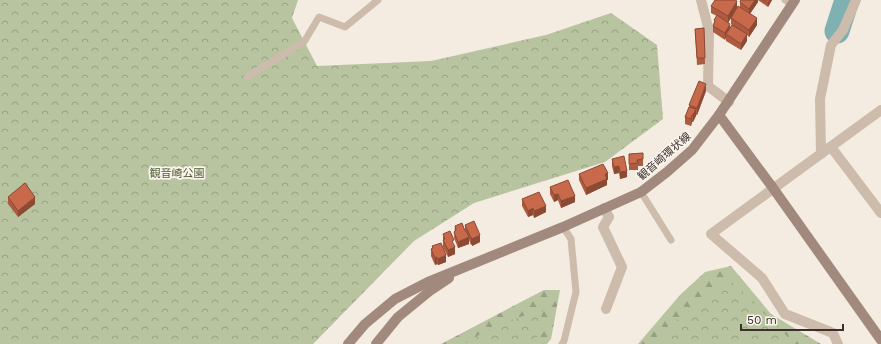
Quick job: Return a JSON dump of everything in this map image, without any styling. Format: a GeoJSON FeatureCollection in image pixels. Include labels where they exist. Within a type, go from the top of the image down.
{"type":"FeatureCollection","features":[{"type":"Feature","properties":{"kind":"main road","name":"観音崎環状線"},"geometry":{"type":"LineString","coordinates":[[348,344],[365,324],[395,299],[428,282],[563,227],[641,192],[667,172],[692,150],[720,115],[791,2]]}},
{"type":"Feature","properties":{"kind":"main road"},"geometry":{"type":"LineString","coordinates":[[720,115],[881,340]]}},
{"type":"Feature","properties":{"kind":"main road","name":"観音崎環状線"},"geometry":{"type":"LineString","coordinates":[[376,344],[398,317],[431,290],[466,266]]}},
{"type":"Feature","properties":{"kind":"street"},"geometry":{"type":"LineString","coordinates":[[701,0],[709,31],[708,86],[729,102]]}},
{"type":"Feature","properties":{"kind":"street"},"geometry":{"type":"LineString","coordinates":[[821,154],[820,99],[831,45],[843,30],[856,0]]}},
{"type":"Feature","properties":{"kind":"street"},"geometry":{"type":"LineString","coordinates":[[838,344],[833,332],[785,314],[762,278],[711,234],[881,110]]}},
{"type":"Feature","properties":{"kind":"street"},"geometry":{"type":"LineString","coordinates":[[831,147],[881,213]]}},
{"type":"Feature","properties":{"kind":"street"},"geometry":{"type":"LineString","coordinates":[[604,208],[609,217],[603,227],[622,267],[606,309]]}},
{"type":"Feature","properties":{"kind":"lane"},"geometry":{"type":"LineString","coordinates":[[247,77],[304,42],[319,17],[345,27],[378,0]]}},
{"type":"Feature","properties":{"kind":"lane"},"geometry":{"type":"LineString","coordinates":[[641,192],[671,240]]}},
{"type":"Feature","properties":{"kind":"lane"},"geometry":{"type":"LineString","coordinates":[[562,344],[576,292],[571,239],[563,227]]}},
{"type":"Feature","properties":{"kind":"green space","name":"観音崎公園"},"geometry":{"type":"Polygon","coordinates":[[[0,0],[298,0],[292,18],[317,66],[431,61],[546,35],[611,13],[657,45],[663,119],[605,162],[474,203],[414,241],[313,344],[0,344],[0,0]]]}},
{"type":"Feature","properties":{"kind":"green space"},"geometry":{"type":"Polygon","coordinates":[[[731,266],[771,314],[821,344],[638,344],[680,295],[705,272],[731,266]]]}},
{"type":"Feature","properties":{"kind":"green space"},"geometry":{"type":"Polygon","coordinates":[[[730,280],[794,344],[657,344],[678,319],[730,280]]]}},
{"type":"Feature","properties":{"kind":"green space"},"geometry":{"type":"Polygon","coordinates":[[[544,290],[560,290],[551,339],[547,344],[441,344],[544,290]]]}},
{"type":"Feature","properties":{"kind":"green space"},"geometry":{"type":"Polygon","coordinates":[[[543,309],[535,344],[464,344],[492,327],[543,309]]]}},
{"type":"Feature","properties":{"kind":"building"},"geometry":{"type":"Polygon","coordinates":[[[715,0],[737,1],[728,16],[711,6],[715,0]]]}},
{"type":"Feature","properties":{"kind":"building"},"geometry":{"type":"Polygon","coordinates":[[[741,0],[755,0],[749,9],[740,2],[741,0]]]}},
{"type":"Feature","properties":{"kind":"building"},"geometry":{"type":"Polygon","coordinates":[[[763,0],[770,0],[768,3],[763,0]]]}},
{"type":"Feature","properties":{"kind":"building"},"geometry":{"type":"Polygon","coordinates":[[[738,6],[757,18],[749,30],[731,18],[738,6]]]}},
{"type":"Feature","properties":{"kind":"building"},"geometry":{"type":"Polygon","coordinates":[[[717,15],[730,24],[725,33],[713,26],[717,15]]]}},
{"type":"Feature","properties":{"kind":"building"},"geometry":{"type":"Polygon","coordinates":[[[732,25],[747,34],[741,44],[726,34],[732,25]]]}},
{"type":"Feature","properties":{"kind":"building"},"geometry":{"type":"Polygon","coordinates":[[[704,28],[705,58],[697,58],[695,29],[704,28]]]}},
{"type":"Feature","properties":{"kind":"building"},"geometry":{"type":"Polygon","coordinates":[[[699,81],[706,84],[697,108],[689,105],[699,81]]]}},
{"type":"Feature","properties":{"kind":"building"},"geometry":{"type":"Polygon","coordinates":[[[689,107],[696,109],[691,119],[685,117],[689,107]]]}},
{"type":"Feature","properties":{"kind":"building"},"geometry":{"type":"Polygon","coordinates":[[[643,153],[643,159],[637,160],[638,163],[629,164],[629,154],[643,153]]]}},
{"type":"Feature","properties":{"kind":"building"},"geometry":{"type":"Polygon","coordinates":[[[624,156],[627,171],[620,172],[619,166],[614,167],[612,159],[624,156]]]}},
{"type":"Feature","properties":{"kind":"building"},"geometry":{"type":"Polygon","coordinates":[[[603,164],[608,173],[605,174],[607,179],[586,188],[579,174],[603,164]]]}},
{"type":"Feature","properties":{"kind":"building"},"geometry":{"type":"Polygon","coordinates":[[[568,180],[575,196],[561,201],[558,194],[554,195],[550,187],[568,180]]]}},
{"type":"Feature","properties":{"kind":"building"},"geometry":{"type":"Polygon","coordinates":[[[25,183],[35,197],[18,211],[8,197],[25,183]]]}},
{"type":"Feature","properties":{"kind":"building"},"geometry":{"type":"Polygon","coordinates":[[[539,192],[546,206],[534,211],[533,208],[528,211],[522,199],[539,192]]]}},
{"type":"Feature","properties":{"kind":"building"},"geometry":{"type":"Polygon","coordinates":[[[474,221],[480,235],[472,239],[465,225],[474,221]]]}},
{"type":"Feature","properties":{"kind":"building"},"geometry":{"type":"Polygon","coordinates":[[[462,223],[469,237],[458,242],[454,232],[456,230],[455,226],[462,223]]]}},
{"type":"Feature","properties":{"kind":"building"},"geometry":{"type":"Polygon","coordinates":[[[450,231],[455,247],[448,250],[443,240],[445,239],[443,234],[450,231]]]}},
{"type":"Feature","properties":{"kind":"building"},"geometry":{"type":"Polygon","coordinates":[[[441,243],[446,255],[438,259],[437,257],[435,258],[431,249],[433,248],[432,246],[441,243]]]}},
{"type":"Feature","properties":{"kind":"waterway"},"geometry":{"type":"LineString","coordinates":[[837,31],[847,0]]}}]}
